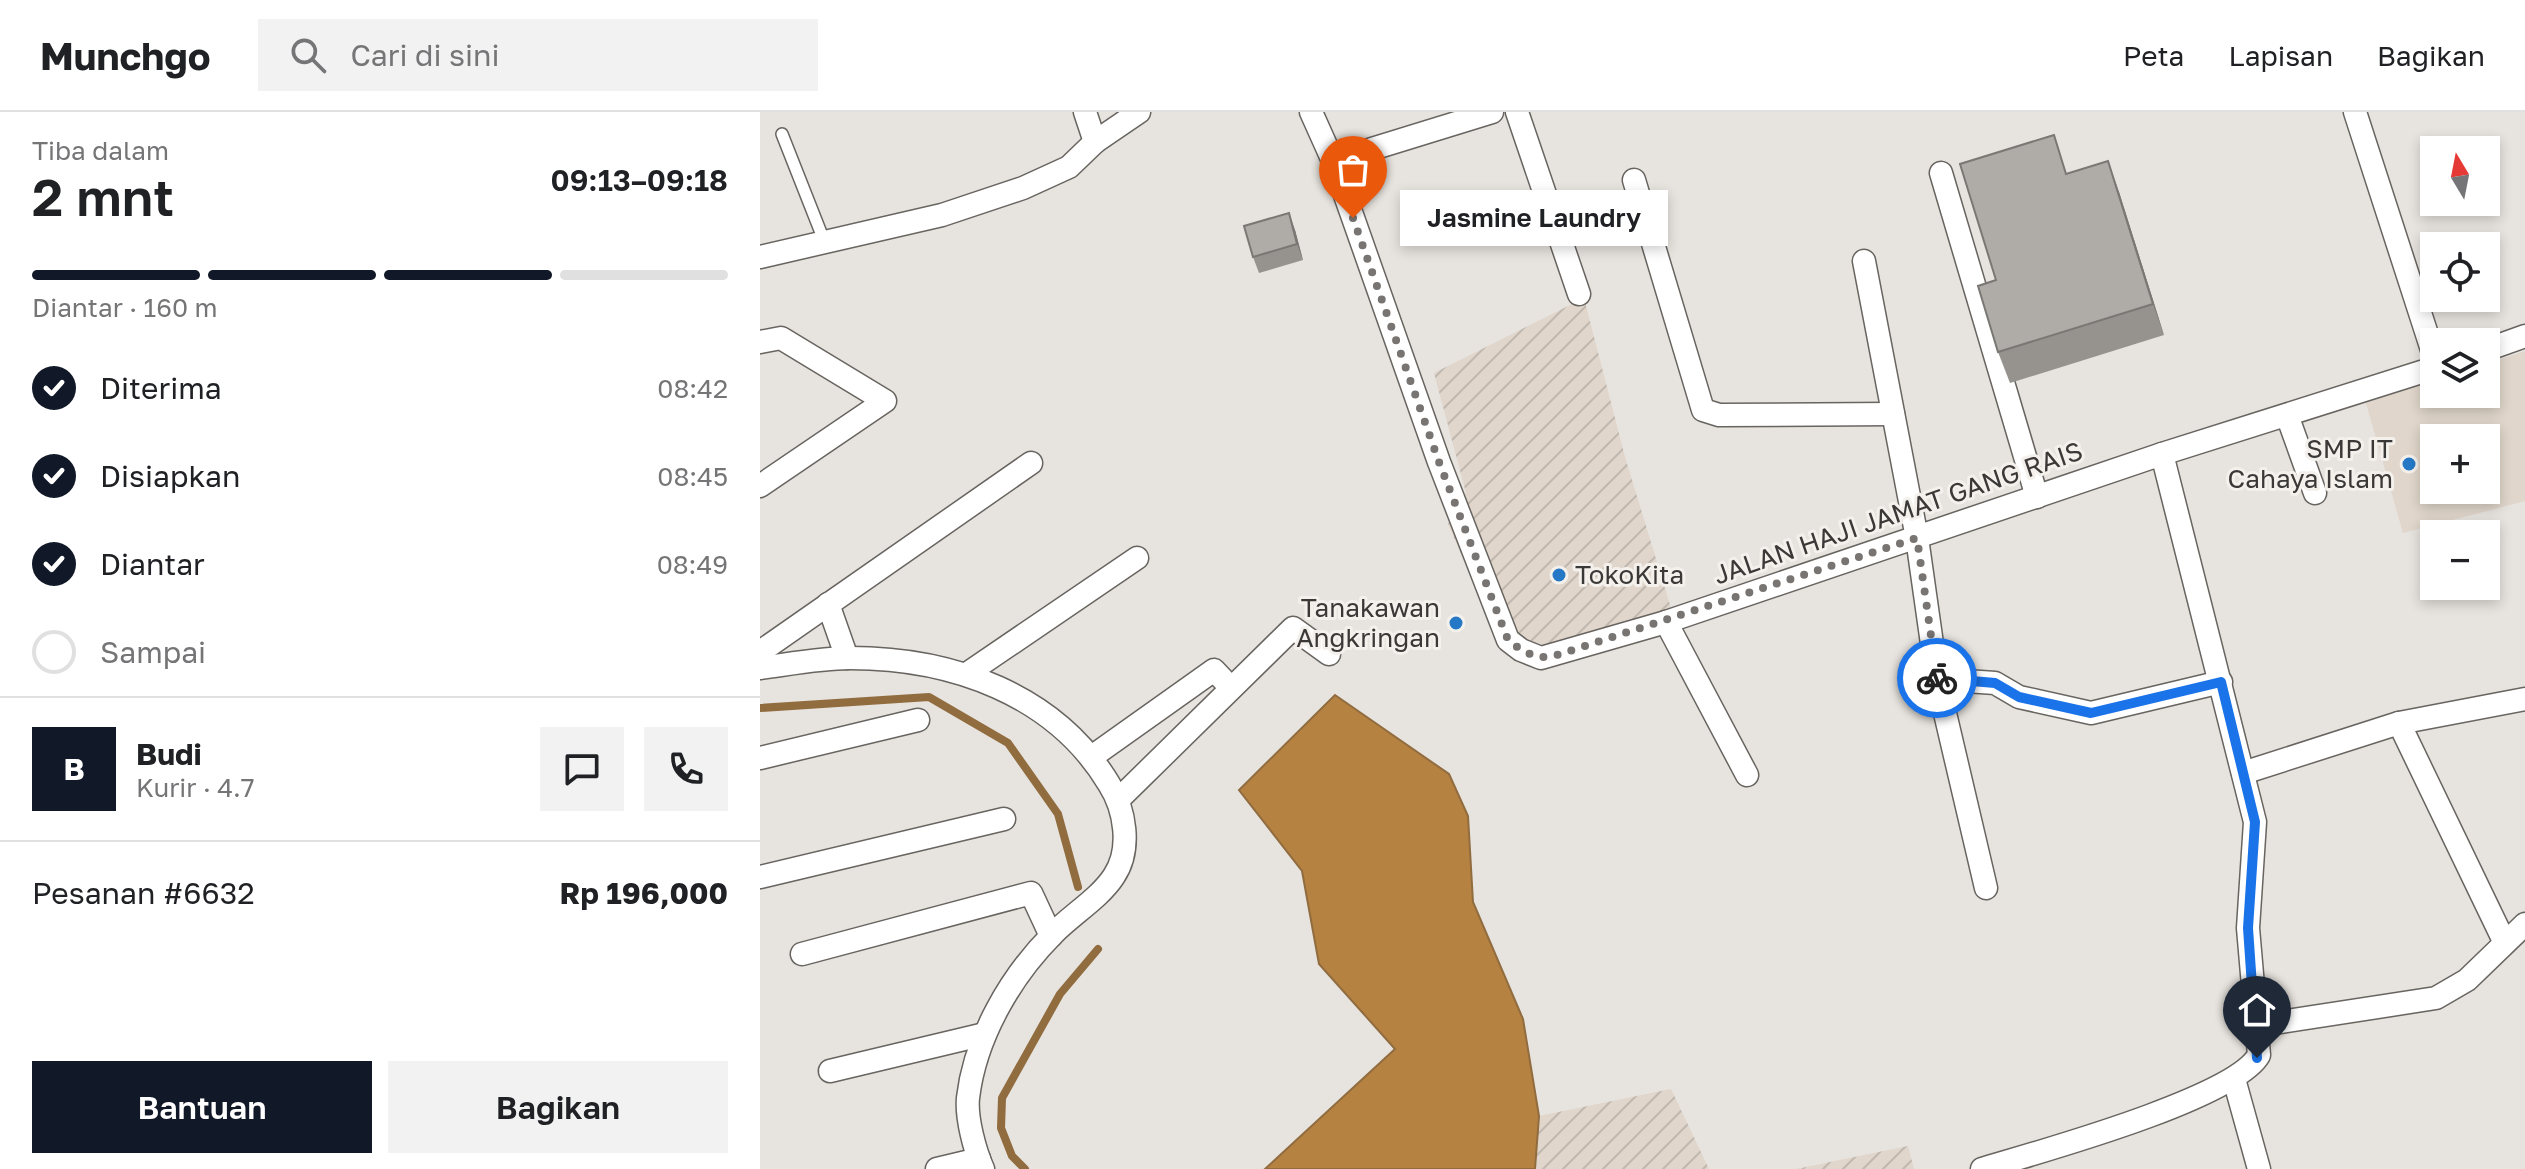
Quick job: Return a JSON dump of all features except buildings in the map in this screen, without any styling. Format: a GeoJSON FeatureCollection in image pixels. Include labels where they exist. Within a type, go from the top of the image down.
{"type":"FeatureCollection","features":[{"type":"Feature","properties":{"kind":"street"},"geometry":{"type":"LineString","coordinates":[[1085,112],[1095,142]]}},
{"type":"Feature","properties":{"kind":"street"},"geometry":{"type":"LineString","coordinates":[[760,257],[942,215],[1023,188],[1069,167],[1095,142],[1139,112]]}},
{"type":"Feature","properties":{"kind":"street","name":"JALAN HAJI JAMAT GANG RAIS"},"geometry":{"type":"LineString","coordinates":[[1311,112],[1333,161],[1439,462],[1508,640],[1527,653],[1551,657],[1666,622],[2162,454],[2420,372]]}},
{"type":"Feature","properties":{"kind":"street"},"geometry":{"type":"LineString","coordinates":[[1333,161],[1492,112]]}},
{"type":"Feature","properties":{"kind":"street"},"geometry":{"type":"LineString","coordinates":[[1517,112],[1579,294]]}},
{"type":"Feature","properties":{"kind":"street"},"geometry":{"type":"LineString","coordinates":[[2355,112],[2425,328]]}},
{"type":"Feature","properties":{"kind":"street"},"geometry":{"type":"LineString","coordinates":[[1941,173],[2037,497]]}},
{"type":"Feature","properties":{"kind":"street"},"geometry":{"type":"LineString","coordinates":[[1634,180],[1703,410],[1719,415],[1893,414]]}},
{"type":"Feature","properties":{"kind":"street"},"geometry":{"type":"LineString","coordinates":[[1864,261],[1917,538],[1937,679],[1986,888]]}},
{"type":"Feature","properties":{"kind":"street"},"geometry":{"type":"LineString","coordinates":[[2500,345],[2525,336]]}},
{"type":"Feature","properties":{"kind":"street"},"geometry":{"type":"LineString","coordinates":[[760,342],[781,338],[885,401],[760,486]]}},
{"type":"Feature","properties":{"kind":"street"},"geometry":{"type":"LineString","coordinates":[[2287,415],[2315,493]]}},
{"type":"Feature","properties":{"kind":"street"},"geometry":{"type":"LineString","coordinates":[[1982,1169],[2144,1116],[2234,1079],[2259,1055],[2248,928],[2255,822],[2162,454]]}},
{"type":"Feature","properties":{"kind":"street"},"geometry":{"type":"LineString","coordinates":[[760,652],[1031,463]]}},
{"type":"Feature","properties":{"kind":"street"},"geometry":{"type":"LineString","coordinates":[[968,673],[1137,558]]}},
{"type":"Feature","properties":{"kind":"street"},"geometry":{"type":"LineString","coordinates":[[828,604],[847,658]]}},
{"type":"Feature","properties":{"kind":"street"},"geometry":{"type":"LineString","coordinates":[[1666,622],[1747,775]]}},
{"type":"Feature","properties":{"kind":"street"},"geometry":{"type":"LineString","coordinates":[[1119,799],[1293,628],[1329,654]]}},
{"type":"Feature","properties":{"kind":"street"},"geometry":{"type":"LineString","coordinates":[[760,668],[847,658],[889,660],[968,673],[1020,696],[1060,726],[1093,756],[1119,799],[1125,838],[1115,876],[1051,936],[1014,982],[985,1034],[967,1101],[981,1164],[937,1169]]}},
{"type":"Feature","properties":{"kind":"street"},"geometry":{"type":"LineString","coordinates":[[1093,756],[1214,670],[1231,688]]}},
{"type":"Feature","properties":{"kind":"street"},"geometry":{"type":"LineString","coordinates":[[1937,679],[1995,683],[2019,697],[2091,713],[2221,682]]}},
{"type":"Feature","properties":{"kind":"street"},"geometry":{"type":"LineString","coordinates":[[2243,773],[2399,723],[2525,699]]}},
{"type":"Feature","properties":{"kind":"street"},"geometry":{"type":"LineString","coordinates":[[760,758],[918,720]]}},
{"type":"Feature","properties":{"kind":"street"},"geometry":{"type":"LineString","coordinates":[[2399,723],[2504,941]]}},
{"type":"Feature","properties":{"kind":"street"},"geometry":{"type":"LineString","coordinates":[[760,877],[1004,819]]}},
{"type":"Feature","properties":{"kind":"street"},"geometry":{"type":"LineString","coordinates":[[802,954],[1031,893],[1051,936]]}},
{"type":"Feature","properties":{"kind":"street"},"geometry":{"type":"LineString","coordinates":[[2255,1026],[2436,998],[2467,980],[2525,924]]}},
{"type":"Feature","properties":{"kind":"street"},"geometry":{"type":"LineString","coordinates":[[830,1071],[985,1034]]}},
{"type":"Feature","properties":{"kind":"street"},"geometry":{"type":"LineString","coordinates":[[2234,1079],[2259,1169]]}},
{"type":"Feature","properties":{"kind":"lane"},"geometry":{"type":"LineString","coordinates":[[782,134],[825,244]]}},
{"type":"Feature","properties":{"kind":"shaded area"},"geometry":{"type":"Polygon","coordinates":[[[1584,298],[1625,457],[1671,608],[1568,652],[1494,630],[1448,524],[1466,493],[1434,373],[1584,298]]]}},
{"type":"Feature","properties":{"kind":"shaded area","name":"SMP IT Cahaya Islam"},"geometry":{"type":"Polygon","coordinates":[[[2525,351],[2525,501],[2453,520],[2420,520],[2420,529],[2403,533],[2366,403],[2420,386],[2420,408],[2500,408],[2500,359],[2525,351]]]}},
{"type":"Feature","properties":{"kind":"shaded area"},"geometry":{"type":"Polygon","coordinates":[[[1335,695],[1449,774],[1468,816],[1473,902],[1523,1019],[1539,1116],[1535,1169],[1265,1169],[1395,1049],[1319,964],[1302,871],[1239,790],[1335,695]]]}},
{"type":"Feature","properties":{"kind":"shaded area"},"geometry":{"type":"Polygon","coordinates":[[[1671,1089],[1709,1169],[1535,1169],[1539,1116],[1671,1089]]]}},
{"type":"Feature","properties":{"kind":"shaded area"},"geometry":{"type":"Polygon","coordinates":[[[1908,1146],[1914,1169],[1796,1169],[1908,1146]]]}},
{"type":"Feature","properties":{"kind":"waterway"},"geometry":{"type":"LineString","coordinates":[[760,708],[929,697],[1008,743],[1058,814],[1078,887]]}},
{"type":"Feature","properties":{"kind":"waterway"},"geometry":{"type":"LineString","coordinates":[[1025,1169],[1012,1156],[1001,1128],[1002,1098],[1060,994],[1098,949]]}},
{"type":"Feature","properties":{"kind":"way so far"},"geometry":{"type":"LineString","coordinates":[[1353,218],[1439,462],[1508,640],[1514,645],[1541,658],[1551,657],[1917,538],[1937,678]]}},
{"type":"Feature","properties":{"kind":"place","name":"Jasmine Laundry"},"geometry":{"type":"Point","coordinates":[1353,218]}},
{"type":"Feature","properties":{"kind":"place","name":"SMP IT Cahaya Islam"},"geometry":{"type":"Point","coordinates":[2409,464]}},
{"type":"Feature","properties":{"kind":"place","name":"TokoKita"},"geometry":{"type":"Point","coordinates":[1559,575]}},
{"type":"Feature","properties":{"kind":"place","name":"Tanakawan Angkringan"},"geometry":{"type":"Point","coordinates":[1456,623]}},
{"type":"Feature","properties":{"kind":"route"},"geometry":{"type":"LineString","coordinates":[[1937,678],[1995,683],[2019,697],[2091,713],[2221,682],[2255,822],[2255,872],[2248,928],[2257,1058]]}}]}
